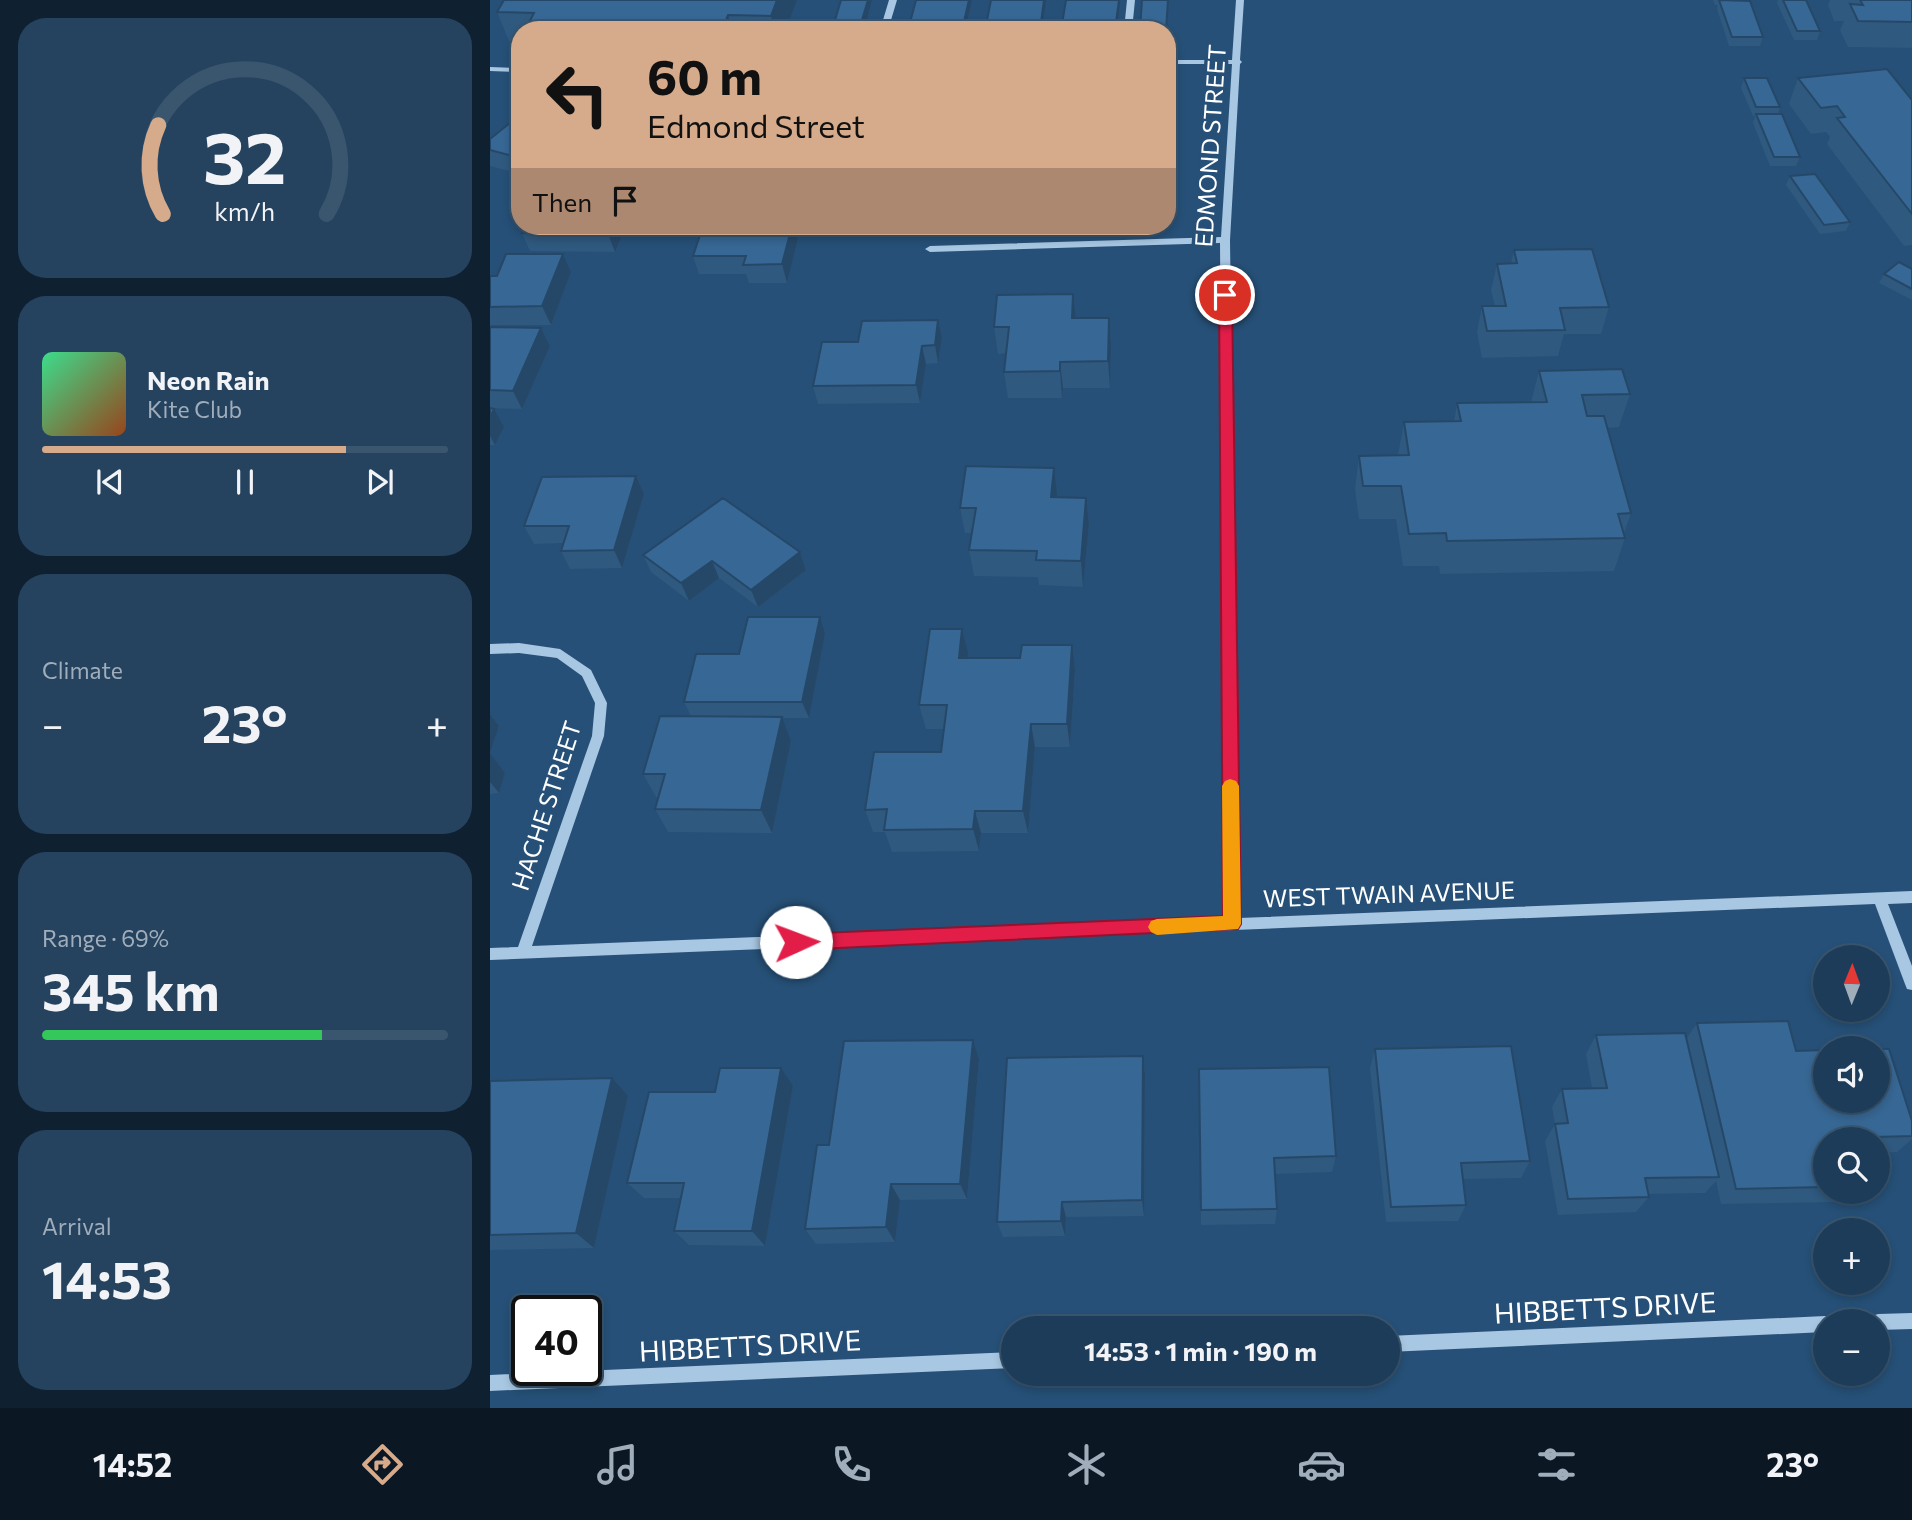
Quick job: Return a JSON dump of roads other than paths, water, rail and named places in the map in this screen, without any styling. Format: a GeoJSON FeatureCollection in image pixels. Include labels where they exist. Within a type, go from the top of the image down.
{"type":"FeatureCollection","features":[{"type":"Feature","properties":{"kind":"street"},"geometry":{"type":"LineString","coordinates":[[887,21],[893,0]]}},
{"type":"Feature","properties":{"kind":"street"},"geometry":{"type":"LineString","coordinates":[[1129,21],[1131,0]]}},
{"type":"Feature","properties":{"kind":"street","name":"EDMOND STREET"},"geometry":{"type":"LineString","coordinates":[[1232,924],[1225,240],[1240,0]]}},
{"type":"Feature","properties":{"kind":"street"},"geometry":{"type":"LineString","coordinates":[[1176,62],[1238,62]]}},
{"type":"Feature","properties":{"kind":"street"},"geometry":{"type":"LineString","coordinates":[[490,69],[511,70]]}},
{"type":"Feature","properties":{"kind":"street"},"geometry":{"type":"LineString","coordinates":[[930,249],[1225,240]]}},
{"type":"Feature","properties":{"kind":"street","name":"HACHE STREET"},"geometry":{"type":"LineString","coordinates":[[490,649],[519,648],[559,654],[587,673],[601,703],[598,736],[523,953]]}},
{"type":"Feature","properties":{"kind":"street","name":"WEST TWAIN AVENUE"},"geometry":{"type":"LineString","coordinates":[[490,954],[1912,897]]}},
{"type":"Feature","properties":{"kind":"street"},"geometry":{"type":"LineString","coordinates":[[1879,898],[1912,984]]}},
{"type":"Feature","properties":{"kind":"street"},"geometry":{"type":"LineString","coordinates":[[1890,1322],[1912,1321]]}},
{"type":"Feature","properties":{"kind":"street","name":"HIBBETTS DRIVE"},"geometry":{"type":"LineString","coordinates":[[1400,1343],[1813,1325]]}},
{"type":"Feature","properties":{"kind":"street","name":"HIBBETTS DRIVE"},"geometry":{"type":"LineString","coordinates":[[490,1383],[1001,1361]]}}]}
